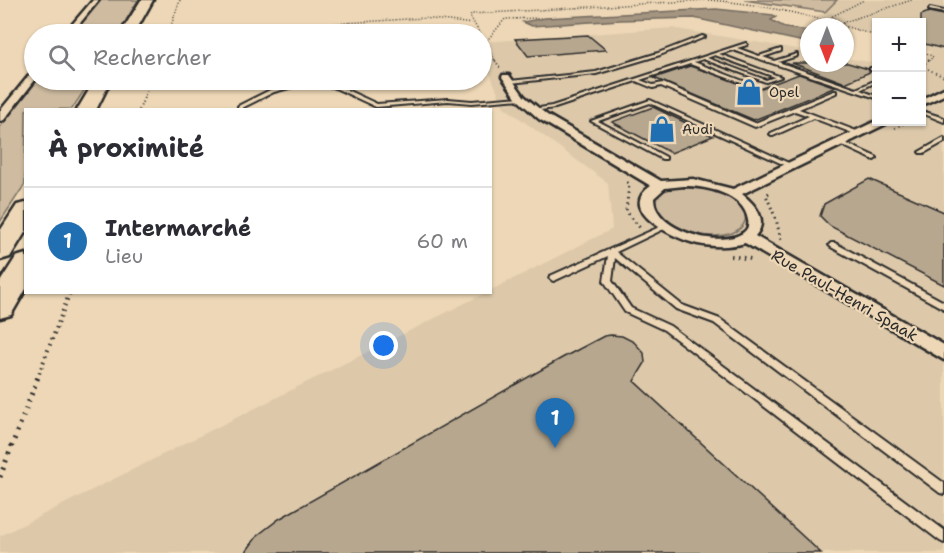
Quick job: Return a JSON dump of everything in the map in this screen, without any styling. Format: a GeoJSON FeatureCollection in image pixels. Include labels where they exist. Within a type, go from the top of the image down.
{"type":"FeatureCollection","features":[{"type":"Feature","properties":{"kind":"highway"},"geometry":{"type":"LineString","coordinates":[[134,24],[147,0]]}},
{"type":"Feature","properties":{"kind":"highway"},"geometry":{"type":"LineString","coordinates":[[155,13],[161,0]]}},
{"type":"Feature","properties":{"kind":"highway"},"geometry":{"type":"LineString","coordinates":[[87,108],[97,90]]}},
{"type":"Feature","properties":{"kind":"highway"},"geometry":{"type":"LineString","coordinates":[[0,251],[24,213]]}},
{"type":"Feature","properties":{"kind":"highway"},"geometry":{"type":"LineString","coordinates":[[0,308],[24,266]]}},
{"type":"Feature","properties":{"kind":"street"},"geometry":{"type":"LineString","coordinates":[[76,24],[96,0]]}},
{"type":"Feature","properties":{"kind":"street"},"geometry":{"type":"LineString","coordinates":[[508,80],[533,110],[660,186]]}},
{"type":"Feature","properties":{"kind":"street"},"geometry":{"type":"LineString","coordinates":[[0,118],[24,88]]}},
{"type":"Feature","properties":{"kind":"street"},"geometry":{"type":"LineString","coordinates":[[926,100],[944,91]]}},
{"type":"Feature","properties":{"kind":"street"},"geometry":{"type":"LineString","coordinates":[[733,194],[873,126]]}},
{"type":"Feature","properties":{"kind":"street"},"geometry":{"type":"LineString","coordinates":[[679,182],[703,183],[733,194],[754,211],[757,221],[754,230],[746,237],[731,242],[691,239],[664,227],[648,212],[646,201],[650,192],[660,186],[679,182]]}},
{"type":"Feature","properties":{"kind":"street","name":"Rue Paul-Henri Spaak"},"geometry":{"type":"LineString","coordinates":[[746,237],[944,353]]}},
{"type":"Feature","properties":{"kind":"lane"},"geometry":{"type":"LineString","coordinates":[[930,9],[944,12]]}},
{"type":"Feature","properties":{"kind":"lane"},"geometry":{"type":"LineString","coordinates":[[508,80],[596,73],[659,54],[703,37]]}},
{"type":"Feature","properties":{"kind":"lane"},"geometry":{"type":"LineString","coordinates":[[533,110],[553,107],[746,44]]}},
{"type":"Feature","properties":{"kind":"lane"},"geometry":{"type":"LineString","coordinates":[[732,48],[872,96]]}},
{"type":"Feature","properties":{"kind":"lane"},"geometry":{"type":"LineString","coordinates":[[760,57],[780,50]]}},
{"type":"Feature","properties":{"kind":"lane"},"geometry":{"type":"LineString","coordinates":[[703,58],[766,81],[779,76],[715,54]]}},
{"type":"Feature","properties":{"kind":"lane"},"geometry":{"type":"LineString","coordinates":[[775,62],[796,55]]}},
{"type":"Feature","properties":{"kind":"lane"},"geometry":{"type":"LineString","coordinates":[[690,62],[749,84]]}},
{"type":"Feature","properties":{"kind":"lane"},"geometry":{"type":"LineString","coordinates":[[636,80],[653,87],[661,84],[754,125],[834,92]]}},
{"type":"Feature","properties":{"kind":"lane"},"geometry":{"type":"LineString","coordinates":[[856,90],[872,83]]}},
{"type":"Feature","properties":{"kind":"lane"},"geometry":{"type":"LineString","coordinates":[[240,108],[277,90]]}},
{"type":"Feature","properties":{"kind":"lane"},"geometry":{"type":"LineString","coordinates":[[342,90],[377,108],[448,100],[472,102],[521,98]]}},
{"type":"Feature","properties":{"kind":"lane"},"geometry":{"type":"LineString","coordinates":[[664,158],[594,121],[650,101],[791,166]]}},
{"type":"Feature","properties":{"kind":"lane"},"geometry":{"type":"LineString","coordinates":[[795,109],[857,133]]}},
{"type":"Feature","properties":{"kind":"lane"},"geometry":{"type":"LineString","coordinates":[[926,114],[944,120]]}},
{"type":"Feature","properties":{"kind":"lane"},"geometry":{"type":"LineString","coordinates":[[773,134],[813,116]]}},
{"type":"Feature","properties":{"kind":"lane"},"geometry":{"type":"LineString","coordinates":[[922,152],[944,140]]}},
{"type":"Feature","properties":{"kind":"lane"},"geometry":{"type":"LineString","coordinates":[[839,142],[874,158]]}},
{"type":"Feature","properties":{"kind":"lane"},"geometry":{"type":"LineString","coordinates":[[553,278],[664,227]]}},
{"type":"Feature","properties":{"kind":"lane"},"geometry":{"type":"LineString","coordinates":[[832,245],[944,306]]}},
{"type":"Feature","properties":{"kind":"lane"},"geometry":{"type":"LineString","coordinates":[[612,252],[679,308],[717,321],[944,489]]}},
{"type":"Feature","properties":{"kind":"lane"},"geometry":{"type":"LineString","coordinates":[[612,252],[608,281],[628,310],[667,328],[944,537]]}},
{"type":"Feature","properties":{"kind":"path"},"geometry":{"type":"LineString","coordinates":[[172,24],[180,0]]}},
{"type":"Feature","properties":{"kind":"path"},"geometry":{"type":"LineString","coordinates":[[326,24],[405,19],[473,24],[470,16],[472,14],[707,0],[757,5],[821,18]]}},
{"type":"Feature","properties":{"kind":"path"},"geometry":{"type":"LineString","coordinates":[[833,18],[831,17],[864,0]]}},
{"type":"Feature","properties":{"kind":"path"},"geometry":{"type":"LineString","coordinates":[[854,20],[912,0]]}},
{"type":"Feature","properties":{"kind":"path"},"geometry":{"type":"LineString","coordinates":[[808,11],[810,15]]}},
{"type":"Feature","properties":{"kind":"path"},"geometry":{"type":"LineString","coordinates":[[492,35],[505,19],[542,18]]}},
{"type":"Feature","properties":{"kind":"path"},"geometry":{"type":"LineString","coordinates":[[854,28],[872,35]]}},
{"type":"Feature","properties":{"kind":"path"},"geometry":{"type":"LineString","coordinates":[[926,53],[933,57],[926,63]]}},
{"type":"Feature","properties":{"kind":"path"},"geometry":{"type":"LineString","coordinates":[[492,54],[508,80]]}},
{"type":"Feature","properties":{"kind":"path"},"geometry":{"type":"LineString","coordinates":[[926,68],[944,77]]}},
{"type":"Feature","properties":{"kind":"path"},"geometry":{"type":"LineString","coordinates":[[140,108],[147,90]]}},
{"type":"Feature","properties":{"kind":"path"},"geometry":{"type":"LineString","coordinates":[[762,180],[776,187],[766,195],[766,201],[775,216],[778,237],[783,243]]}},
{"type":"Feature","properties":{"kind":"path"},"geometry":{"type":"LineString","coordinates":[[0,477],[69,294]]}},
{"type":"Feature","properties":{"kind":"shaded area"},"geometry":{"type":"Polygon","coordinates":[[[99,0],[138,0],[124,24],[80,24],[99,0]]]}},
{"type":"Feature","properties":{"kind":"shaded area"},"geometry":{"type":"Polygon","coordinates":[[[744,0],[837,0],[825,12],[744,0]]]}},
{"type":"Feature","properties":{"kind":"shaded area"},"geometry":{"type":"Polygon","coordinates":[[[837,0],[944,0],[944,553],[0,553],[0,536],[483,294],[492,294],[492,289],[612,229],[608,183],[504,107],[492,79],[492,41],[672,28],[800,49],[800,72],[854,72],[854,59],[872,62],[872,126],[926,126],[926,57],[931,52],[926,50],[926,18],[872,18],[872,34],[854,29],[854,18],[832,18],[825,12],[837,0]]]}},
{"type":"Feature","properties":{"kind":"shaded area"},"geometry":{"type":"Polygon","coordinates":[[[716,9],[773,15],[776,17],[771,20],[786,28],[800,30],[800,41],[694,18],[532,26],[523,22],[545,18],[716,9]]]}},
{"type":"Feature","properties":{"kind":"shaded area"},"geometry":{"type":"Polygon","coordinates":[[[30,90],[84,90],[73,108],[24,108],[24,186],[0,222],[0,127],[30,90]]]}},
{"type":"Feature","properties":{"kind":"shaded area"},"geometry":{"type":"Polygon","coordinates":[[[684,186],[714,191],[735,201],[745,214],[742,227],[727,235],[715,236],[700,235],[672,223],[661,215],[655,206],[656,198],[665,191],[684,186]]]}},
{"type":"Feature","properties":{"kind":"building"},"geometry":{"type":"Polygon","coordinates":[[[929,12],[944,15],[944,49],[926,44],[926,18],[921,18],[921,15],[929,12]]]}},
{"type":"Feature","properties":{"kind":"building"},"geometry":{"type":"Polygon","coordinates":[[[588,35],[606,50],[528,56],[515,39],[588,35]]]}},
{"type":"Feature","properties":{"kind":"building"},"geometry":{"type":"Polygon","coordinates":[[[854,65],[868,69],[870,72],[845,83],[816,72],[854,72],[854,65]]]}},
{"type":"Feature","properties":{"kind":"building","name":"Opel"},"geometry":{"type":"Polygon","coordinates":[[[690,66],[759,89],[799,74],[836,87],[754,120],[654,78],[690,66]]]}},
{"type":"Feature","properties":{"kind":"building","name":"Audi"},"geometry":{"type":"Polygon","coordinates":[[[653,107],[713,136],[671,153],[612,122],[653,107]]]}},
{"type":"Feature","properties":{"kind":"building"},"geometry":{"type":"Polygon","coordinates":[[[869,179],[944,212],[944,285],[830,226],[820,216],[824,204],[869,179]]]}},
{"type":"Feature","properties":{"kind":"building"},"geometry":{"type":"Polygon","coordinates":[[[604,336],[622,336],[634,342],[644,353],[645,363],[634,381],[821,553],[245,553],[258,535],[279,519],[562,358],[604,336]]]}},
{"type":"Feature","properties":{"kind":"place","name":"Opel"},"geometry":{"type":"Point","coordinates":[749,92]}},
{"type":"Feature","properties":{"kind":"place","name":"Audi"},"geometry":{"type":"Point","coordinates":[662,129]}},
{"type":"Feature","properties":{"kind":"place","name":"Intermarché"},"geometry":{"type":"Point","coordinates":[555,448]}}]}
